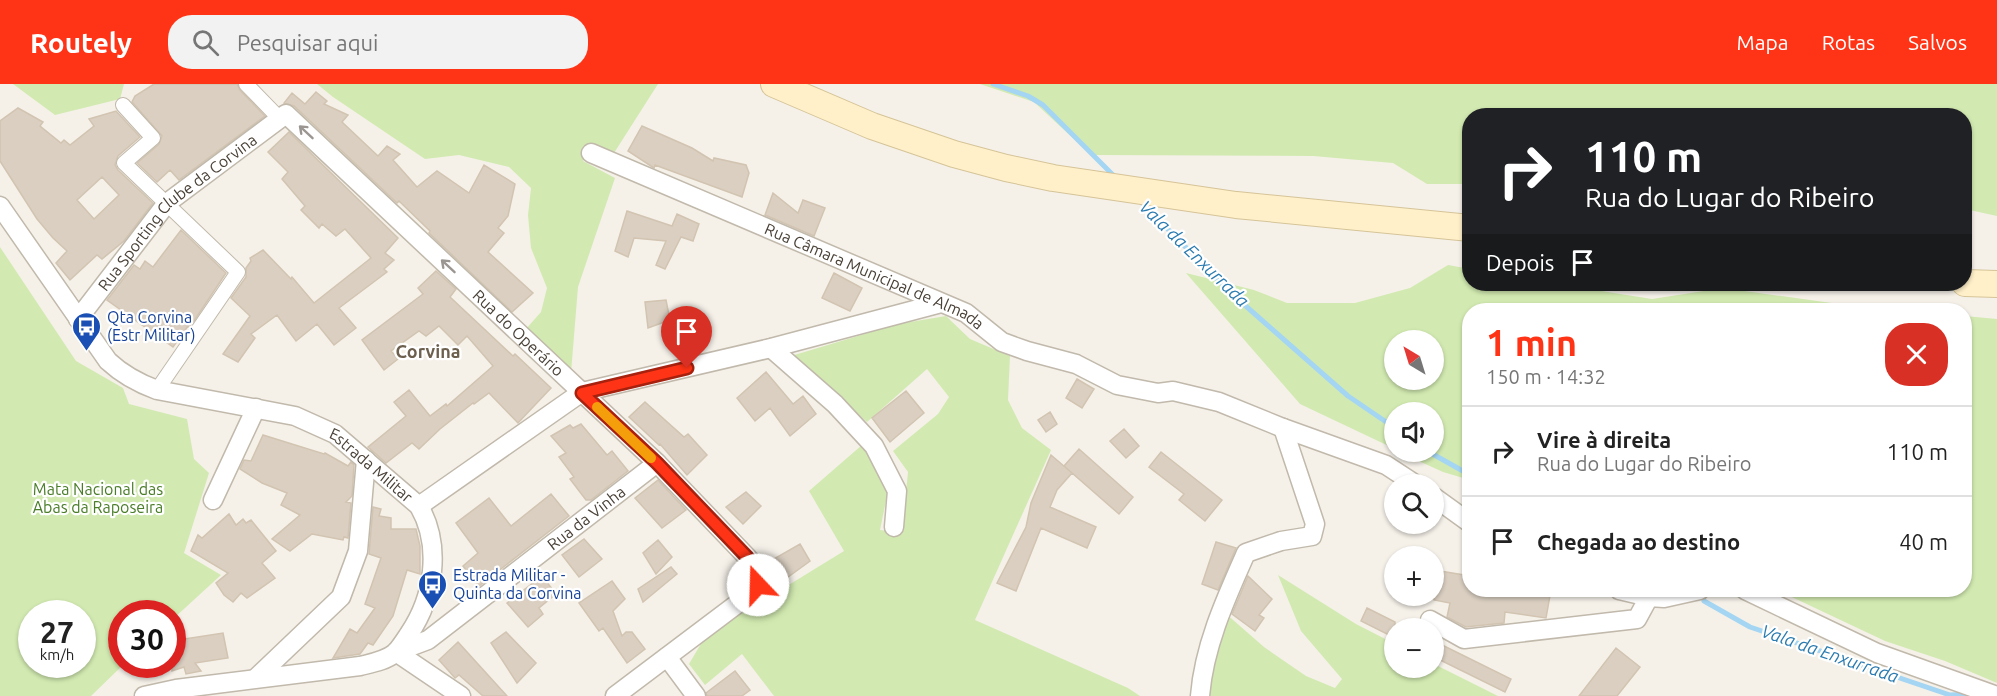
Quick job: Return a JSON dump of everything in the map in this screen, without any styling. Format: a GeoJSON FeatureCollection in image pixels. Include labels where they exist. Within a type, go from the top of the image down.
{"type":"FeatureCollection","features":[{"type":"Feature","properties":{"kind":"main road"},"geometry":{"type":"LineString","coordinates":[[774,84],[872,126],[954,154],[1006,168],[1100,186],[1202,200],[1462,227]]}},
{"type":"Feature","properties":{"kind":"main road"},"geometry":{"type":"LineString","coordinates":[[1972,283],[1997,285]]}},
{"type":"Feature","properties":{"kind":"street"},"geometry":{"type":"LineString","coordinates":[[246,84],[283,117]]}},
{"type":"Feature","properties":{"kind":"street"},"geometry":{"type":"LineString","coordinates":[[123,105],[153,138],[124,163],[238,272],[157,390]]}},
{"type":"Feature","properties":{"kind":"street","name":"Rua Sporting Clube da Corvina"},"geometry":{"type":"LineString","coordinates":[[78,319],[167,203],[283,117]]}},
{"type":"Feature","properties":{"kind":"street","name":"Rua do Operário"},"geometry":{"type":"LineString","coordinates":[[283,117],[657,463],[757,570],[758,585],[750,595],[615,696]]}},
{"type":"Feature","properties":{"kind":"street","name":"Rua Câmara Municipal de Almada"},"geometry":{"type":"LineString","coordinates":[[591,153],[966,313],[1002,342],[1076,364],[1118,385],[1158,393],[1173,391],[1219,402],[1386,465],[1400,474]]}},
{"type":"Feature","properties":{"kind":"street","name":"Estrada Militar"},"geometry":{"type":"LineString","coordinates":[[0,206],[108,361],[120,372],[157,390],[295,416],[335,434],[419,506],[431,533],[433,567],[425,606],[396,652]]}},
{"type":"Feature","properties":{"kind":"street"},"geometry":{"type":"LineString","coordinates":[[419,506],[582,393],[771,348],[941,303]]}},
{"type":"Feature","properties":{"kind":"street"},"geometry":{"type":"LineString","coordinates":[[771,348],[835,404],[874,446],[897,491],[894,526]]}},
{"type":"Feature","properties":{"kind":"street"},"geometry":{"type":"LineString","coordinates":[[213,500],[256,408]]}},
{"type":"Feature","properties":{"kind":"street"},"geometry":{"type":"LineString","coordinates":[[1200,696],[1204,664],[1225,602],[1246,553],[1281,541],[1312,536],[1315,524],[1283,428]]}},
{"type":"Feature","properties":{"kind":"street"},"geometry":{"type":"LineString","coordinates":[[256,678],[341,597],[358,551],[366,460]]}},
{"type":"Feature","properties":{"kind":"street","name":"Rua da Vinha"},"geometry":{"type":"LineString","coordinates":[[396,652],[428,640],[657,463]]}},
{"type":"Feature","properties":{"kind":"street"},"geometry":{"type":"LineString","coordinates":[[1444,504],[1462,518]]}},
{"type":"Feature","properties":{"kind":"street"},"geometry":{"type":"LineString","coordinates":[[1444,628],[1464,639],[1637,619],[1649,597],[1668,597]]}},
{"type":"Feature","properties":{"kind":"street"},"geometry":{"type":"LineString","coordinates":[[1760,597],[1876,653],[1997,696]]}},
{"type":"Feature","properties":{"kind":"street"},"geometry":{"type":"LineString","coordinates":[[144,696],[176,689],[360,666],[380,661],[396,652],[461,696]]}},
{"type":"Feature","properties":{"kind":"street"},"geometry":{"type":"LineString","coordinates":[[667,657],[696,696]]}},
{"type":"Feature","properties":{"kind":"green space"},"geometry":{"type":"Polygon","coordinates":[[[13,84],[124,84],[120,99],[55,115],[13,84]]]}},
{"type":"Feature","properties":{"kind":"green space"},"geometry":{"type":"Polygon","coordinates":[[[317,84],[658,84],[614,153],[590,143],[583,161],[615,178],[578,287],[571,373],[525,330],[541,312],[547,288],[531,248],[528,215],[531,188],[509,167],[459,155],[425,159],[317,84]]]}},
{"type":"Feature","properties":{"kind":"green space"},"geometry":{"type":"Polygon","coordinates":[[[980,84],[1997,84],[1997,216],[1972,211],[1972,108],[1462,108],[1462,184],[1427,184],[1393,163],[1313,156],[1091,155],[1034,102],[980,84]]]}},
{"type":"Feature","properties":{"kind":"green space","name":"Mata Nacional das Abas da Raposeira"},"geometry":{"type":"Polygon","coordinates":[[[0,247],[76,361],[123,388],[129,404],[187,419],[194,459],[209,473],[184,553],[221,575],[186,607],[186,600],[108,600],[110,678],[91,696],[0,696],[0,247]]]}},
{"type":"Feature","properties":{"kind":"green space"},"geometry":{"type":"Polygon","coordinates":[[[1448,265],[1462,268],[1462,291],[1601,291],[1652,299],[1704,291],[1745,291],[1831,303],[1462,303],[1462,478],[1421,462],[1444,462],[1444,402],[1384,402],[1384,444],[1300,404],[1186,273],[1254,290],[1287,303],[1355,303],[1410,288],[1448,265]]]}},
{"type":"Feature","properties":{"kind":"green space"},"geometry":{"type":"Polygon","coordinates":[[[946,316],[970,339],[1010,356],[1008,400],[1022,428],[1051,450],[975,620],[1128,688],[1140,696],[774,696],[742,654],[705,685],[689,664],[702,642],[732,616],[844,551],[809,491],[862,445],[889,486],[880,530],[902,533],[908,472],[893,451],[938,414],[949,397],[927,369],[867,422],[791,356],[898,324],[946,316]]]}},
{"type":"Feature","properties":{"kind":"green space"},"geometry":{"type":"Polygon","coordinates":[[[1972,317],[1997,319],[1997,683],[1945,661],[1885,641],[1792,597],[1972,597],[1972,317]]]}},
{"type":"Feature","properties":{"kind":"green space"},"geometry":{"type":"Polygon","coordinates":[[[1278,575],[1356,624],[1384,638],[1384,678],[1444,678],[1444,669],[1498,696],[1209,696],[1208,687],[1224,612],[1264,647],[1306,676],[1335,688],[1342,679],[1301,631],[1278,575]]]}},
{"type":"Feature","properties":{"kind":"building"},"geometry":{"type":"Polygon","coordinates":[[[154,84],[237,84],[265,116],[179,180],[170,170],[157,182],[137,163],[159,144],[162,136],[132,102],[135,96],[154,84]]]}},
{"type":"Feature","properties":{"kind":"building"},"geometry":{"type":"Polygon","coordinates":[[[316,92],[327,101],[324,104],[348,115],[342,122],[378,156],[387,146],[400,154],[393,160],[417,187],[437,171],[469,193],[484,165],[515,184],[508,216],[498,228],[504,233],[488,252],[533,293],[512,312],[429,233],[430,231],[399,201],[397,203],[294,106],[284,103],[292,93],[305,104],[316,92]]]}},
{"type":"Feature","properties":{"kind":"building"},"geometry":{"type":"Polygon","coordinates":[[[18,108],[43,122],[40,126],[61,143],[64,140],[70,145],[94,126],[89,119],[116,111],[140,137],[118,156],[115,165],[153,203],[124,241],[102,259],[97,255],[70,280],[56,263],[67,251],[37,219],[0,161],[0,121],[18,108]],[[102,177],[77,200],[94,219],[119,195],[102,177]]]}},
{"type":"Feature","properties":{"kind":"building"},"geometry":{"type":"Polygon","coordinates":[[[642,126],[692,148],[713,161],[714,158],[746,165],[749,173],[742,197],[655,165],[654,168],[628,151],[642,126]]]}},
{"type":"Feature","properties":{"kind":"building"},"geometry":{"type":"Polygon","coordinates":[[[289,132],[398,238],[385,253],[394,260],[384,269],[387,272],[339,308],[356,328],[334,345],[317,324],[296,341],[277,315],[251,334],[255,338],[238,362],[223,354],[250,316],[231,298],[246,277],[246,268],[251,261],[250,258],[263,250],[291,279],[292,277],[314,303],[371,258],[345,229],[336,236],[322,224],[319,228],[301,210],[305,206],[282,179],[288,172],[268,152],[289,132]]]}},
{"type":"Feature","properties":{"kind":"building"},"geometry":{"type":"Polygon","coordinates":[[[773,193],[798,213],[803,200],[825,208],[814,236],[765,215],[773,193]]]}},
{"type":"Feature","properties":{"kind":"building"},"geometry":{"type":"Polygon","coordinates":[[[627,211],[672,226],[677,214],[699,224],[693,241],[681,237],[665,269],[656,265],[666,241],[634,238],[628,257],[615,251],[627,211]]]}},
{"type":"Feature","properties":{"kind":"building"},"geometry":{"type":"Polygon","coordinates":[[[181,230],[226,273],[190,327],[188,326],[173,347],[107,300],[134,265],[140,269],[145,261],[153,267],[181,230]]]}},
{"type":"Feature","properties":{"kind":"building"},"geometry":{"type":"Polygon","coordinates":[[[436,271],[456,289],[450,297],[551,388],[518,423],[489,393],[440,429],[419,449],[412,443],[386,463],[368,447],[406,416],[394,402],[409,390],[430,416],[446,404],[447,406],[493,366],[467,336],[458,345],[439,326],[426,336],[419,331],[391,351],[398,359],[384,370],[362,340],[423,294],[418,288],[436,271]]]}},
{"type":"Feature","properties":{"kind":"building"},"geometry":{"type":"Polygon","coordinates":[[[834,273],[862,288],[850,311],[822,298],[834,273]]]}},
{"type":"Feature","properties":{"kind":"building"},"geometry":{"type":"Polygon","coordinates":[[[666,300],[670,320],[648,328],[645,302],[666,300]]]}},
{"type":"Feature","properties":{"kind":"building"},"geometry":{"type":"Polygon","coordinates":[[[766,372],[793,404],[803,396],[816,414],[790,436],[770,408],[755,421],[737,398],[766,372]]]}},
{"type":"Feature","properties":{"kind":"building"},"geometry":{"type":"Polygon","coordinates":[[[1077,379],[1094,389],[1082,408],[1066,398],[1077,379]]]}},
{"type":"Feature","properties":{"kind":"building"},"geometry":{"type":"Polygon","coordinates":[[[906,391],[924,413],[890,442],[872,418],[906,391]]]}},
{"type":"Feature","properties":{"kind":"building"},"geometry":{"type":"Polygon","coordinates":[[[645,402],[684,437],[688,434],[707,455],[687,475],[660,444],[629,417],[645,402]]]}},
{"type":"Feature","properties":{"kind":"building"},"geometry":{"type":"Polygon","coordinates":[[[1050,412],[1057,424],[1046,432],[1038,420],[1050,412]]]}},
{"type":"Feature","properties":{"kind":"building"},"geometry":{"type":"Polygon","coordinates":[[[581,424],[607,455],[612,451],[628,471],[591,500],[586,500],[570,479],[574,477],[559,457],[566,453],[551,436],[570,425],[573,428],[581,424]]]}},
{"type":"Feature","properties":{"kind":"building"},"geometry":{"type":"Polygon","coordinates":[[[1124,429],[1139,446],[1126,458],[1110,441],[1124,429]]]}},
{"type":"Feature","properties":{"kind":"building"},"geometry":{"type":"Polygon","coordinates":[[[263,435],[325,453],[348,466],[351,462],[354,465],[352,496],[346,502],[351,503],[348,538],[344,537],[343,540],[312,534],[290,551],[272,539],[300,515],[281,505],[287,493],[262,483],[240,469],[244,460],[251,461],[263,435]]]}},
{"type":"Feature","properties":{"kind":"building"},"geometry":{"type":"Polygon","coordinates":[[[1079,449],[1133,497],[1119,514],[1064,466],[1079,449]]]}},
{"type":"Feature","properties":{"kind":"building"},"geometry":{"type":"Polygon","coordinates":[[[1161,452],[1222,500],[1205,521],[1179,500],[1184,494],[1149,467],[1161,452]]]}},
{"type":"Feature","properties":{"kind":"building"},"geometry":{"type":"Polygon","coordinates":[[[1051,455],[1072,473],[1057,490],[1050,507],[1096,527],[1087,548],[1041,528],[1016,591],[997,583],[1026,527],[1031,503],[1051,455]]]}},
{"type":"Feature","properties":{"kind":"building"},"geometry":{"type":"Polygon","coordinates":[[[658,480],[686,510],[662,528],[635,498],[658,480]]]}},
{"type":"Feature","properties":{"kind":"building"},"geometry":{"type":"Polygon","coordinates":[[[746,492],[761,506],[743,524],[726,507],[746,492]]]}},
{"type":"Feature","properties":{"kind":"building"},"geometry":{"type":"Polygon","coordinates":[[[551,494],[569,516],[479,586],[463,566],[478,553],[456,523],[489,498],[511,526],[551,494]]]}},
{"type":"Feature","properties":{"kind":"building"},"geometry":{"type":"Polygon","coordinates":[[[373,507],[381,509],[379,516],[391,518],[391,529],[416,529],[420,546],[420,574],[407,570],[393,616],[373,645],[368,643],[360,654],[333,658],[350,629],[357,633],[375,608],[365,604],[381,558],[369,554],[373,507]]]}},
{"type":"Feature","properties":{"kind":"building"},"geometry":{"type":"Polygon","coordinates":[[[229,514],[236,525],[243,519],[246,523],[251,520],[276,551],[262,563],[275,578],[247,598],[241,593],[233,602],[224,595],[216,583],[228,573],[191,551],[198,535],[202,538],[229,514]]]}},
{"type":"Feature","properties":{"kind":"building"},"geometry":{"type":"Polygon","coordinates":[[[584,539],[602,559],[579,577],[562,555],[584,539]]]}},
{"type":"Feature","properties":{"kind":"building"},"geometry":{"type":"Polygon","coordinates":[[[658,540],[672,557],[656,574],[643,553],[658,540]]]}},
{"type":"Feature","properties":{"kind":"building"},"geometry":{"type":"Polygon","coordinates":[[[1216,542],[1236,548],[1218,590],[1202,584],[1216,542]]]}},
{"type":"Feature","properties":{"kind":"building"},"geometry":{"type":"Polygon","coordinates":[[[800,544],[810,561],[784,580],[772,560],[800,544]]]}},
{"type":"Feature","properties":{"kind":"building"},"geometry":{"type":"Polygon","coordinates":[[[671,567],[677,574],[643,602],[638,589],[671,567]]]}},
{"type":"Feature","properties":{"kind":"building"},"geometry":{"type":"Polygon","coordinates":[[[1444,572],[1462,575],[1462,597],[1550,597],[1546,618],[1505,612],[1504,623],[1466,627],[1447,617],[1450,603],[1444,602],[1444,572]]]}},
{"type":"Feature","properties":{"kind":"building"},"geometry":{"type":"Polygon","coordinates":[[[542,576],[556,594],[539,608],[543,614],[528,627],[507,603],[542,576]]]}},
{"type":"Feature","properties":{"kind":"building"},"geometry":{"type":"Polygon","coordinates":[[[1248,576],[1272,599],[1259,615],[1264,618],[1255,631],[1232,614],[1248,576]]]}},
{"type":"Feature","properties":{"kind":"building"},"geometry":{"type":"Polygon","coordinates":[[[612,581],[625,599],[613,611],[622,636],[626,632],[632,632],[645,649],[627,663],[603,628],[599,631],[579,603],[612,581]]]}},
{"type":"Feature","properties":{"kind":"building"},"geometry":{"type":"Polygon","coordinates":[[[1367,608],[1387,618],[1384,618],[1384,632],[1361,621],[1367,608]]]}},
{"type":"Feature","properties":{"kind":"building"},"geometry":{"type":"Polygon","coordinates":[[[506,632],[536,663],[517,683],[491,643],[506,632]]]}},
{"type":"Feature","properties":{"kind":"building"},"geometry":{"type":"Polygon","coordinates":[[[223,633],[228,658],[195,663],[201,671],[186,674],[186,639],[223,633]]]}},
{"type":"Feature","properties":{"kind":"building"},"geometry":{"type":"Polygon","coordinates":[[[458,642],[507,696],[483,696],[459,675],[455,678],[439,660],[458,642]]]}},
{"type":"Feature","properties":{"kind":"building"},"geometry":{"type":"Polygon","coordinates":[[[1444,646],[1511,679],[1505,692],[1444,662],[1444,646]]]}},
{"type":"Feature","properties":{"kind":"building"},"geometry":{"type":"Polygon","coordinates":[[[1616,648],[1640,667],[1617,696],[1579,696],[1616,648]]]}},
{"type":"Feature","properties":{"kind":"building"},"geometry":{"type":"Polygon","coordinates":[[[735,671],[750,690],[742,696],[707,696],[706,693],[735,671]]]}},
{"type":"Feature","properties":{"kind":"waterway","name":"Vala da Enxurrada"},"geometry":{"type":"LineString","coordinates":[[993,84],[1028,96],[1043,105],[1115,177]]}},
{"type":"Feature","properties":{"kind":"waterway","name":"Vala da Enxurrada"},"geometry":{"type":"LineString","coordinates":[[1139,200],[1231,293],[1348,396],[1384,421]]}},
{"type":"Feature","properties":{"kind":"waterway","name":"Vala da Enxurrada"},"geometry":{"type":"LineString","coordinates":[[1444,460],[1462,471]]}},
{"type":"Feature","properties":{"kind":"waterway","name":"Vala da Enxurrada"},"geometry":{"type":"LineString","coordinates":[[1704,601],[1750,627],[1950,695],[1971,694]]}},
{"type":"Feature","properties":{"kind":"slow traffic"},"geometry":{"type":"LineString","coordinates":[[597,407],[651,458]]}},
{"type":"Feature","properties":{"kind":"place","name":"Qta Corvina (Estr Militar)"},"geometry":{"type":"Point","coordinates":[86,352]}},
{"type":"Feature","properties":{"kind":"place","name":"Estrada Militar - Quinta da Corvina"},"geometry":{"type":"Point","coordinates":[432,610]}},
{"type":"Feature","properties":{"kind":"district","name":"Corvina"},"geometry":{"type":"Point","coordinates":[428,352]}},
{"type":"Feature","properties":{"kind":"route"},"geometry":{"type":"LineString","coordinates":[[687,368],[582,393],[657,463],[747,557],[757,570],[758,585]]}}]}
